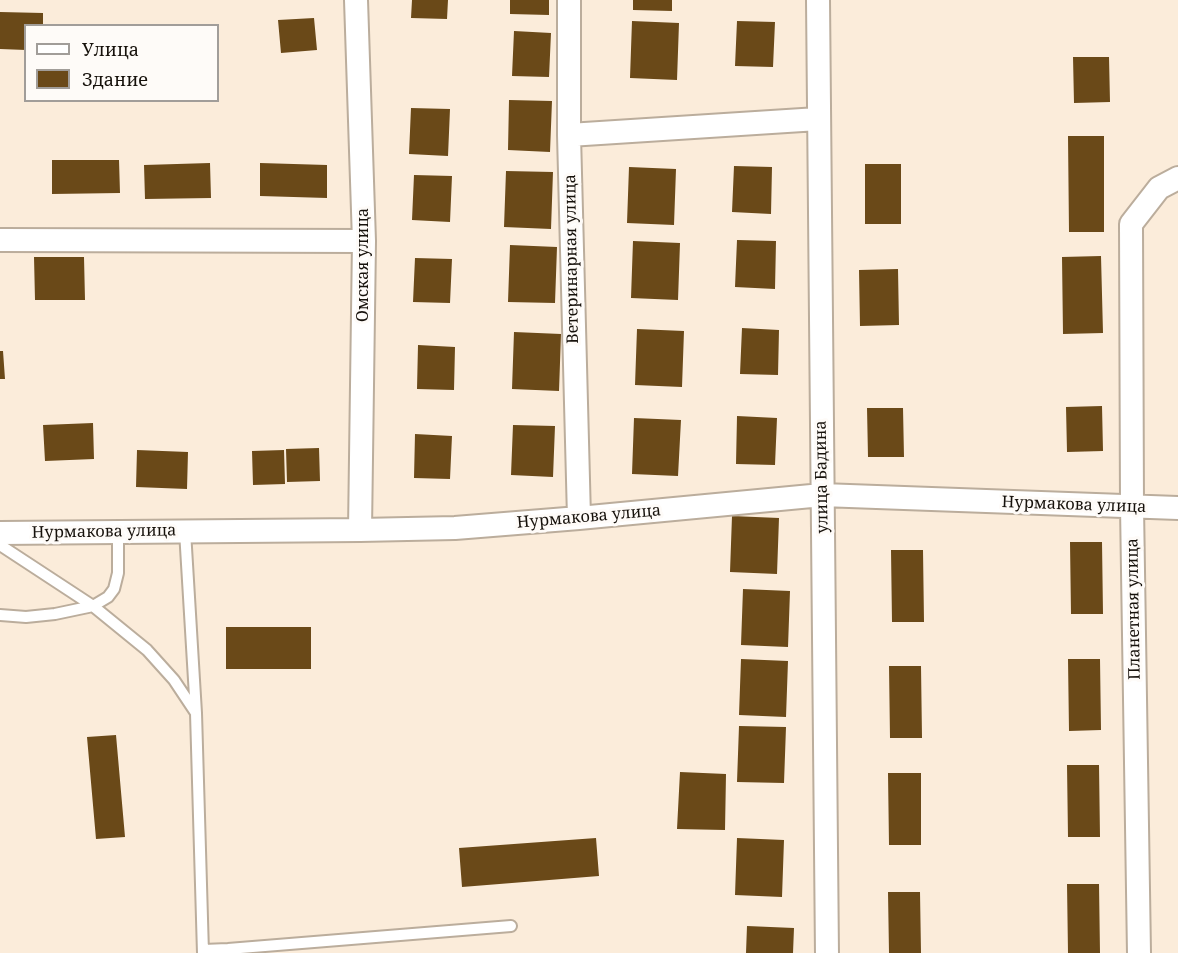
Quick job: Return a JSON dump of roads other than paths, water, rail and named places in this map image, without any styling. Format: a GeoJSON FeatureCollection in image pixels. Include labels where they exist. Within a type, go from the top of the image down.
{"type":"FeatureCollection","features":[{"type":"Feature","properties":{"kind":"street","name":"Омская улица"},"geometry":{"type":"LineString","coordinates":[[356,0],[364,241],[360,530]]}},
{"type":"Feature","properties":{"kind":"street","name":"Ветеринарная улица"},"geometry":{"type":"LineString","coordinates":[[568,0],[569,135],[579,518]]}},
{"type":"Feature","properties":{"kind":"street","name":"улица Бадина"},"geometry":{"type":"LineString","coordinates":[[818,0],[827,953]]}},
{"type":"Feature","properties":{"kind":"street"},"geometry":{"type":"LineString","coordinates":[[569,135],[818,119]]}},
{"type":"Feature","properties":{"kind":"street","name":"Планетная улица"},"geometry":{"type":"LineString","coordinates":[[1139,953],[1132,507],[1131,224],[1159,188],[1178,178]]}},
{"type":"Feature","properties":{"kind":"street"},"geometry":{"type":"LineString","coordinates":[[0,240],[364,241]]}},
{"type":"Feature","properties":{"kind":"street","name":"Нурмакова улица"},"geometry":{"type":"LineString","coordinates":[[0,533],[455,528],[822,495],[1178,508]]}},
{"type":"Feature","properties":{"kind":"lane"},"geometry":{"type":"LineString","coordinates":[[184,531],[196,713],[203,951],[511,926]]}},
{"type":"Feature","properties":{"kind":"lane"},"geometry":{"type":"LineString","coordinates":[[0,615],[26,617],[55,614],[93,606],[108,597],[114,589],[118,573],[118,532]]}},
{"type":"Feature","properties":{"kind":"lane"},"geometry":{"type":"LineString","coordinates":[[0,545],[93,606],[147,650],[174,680],[196,713]]}}]}
